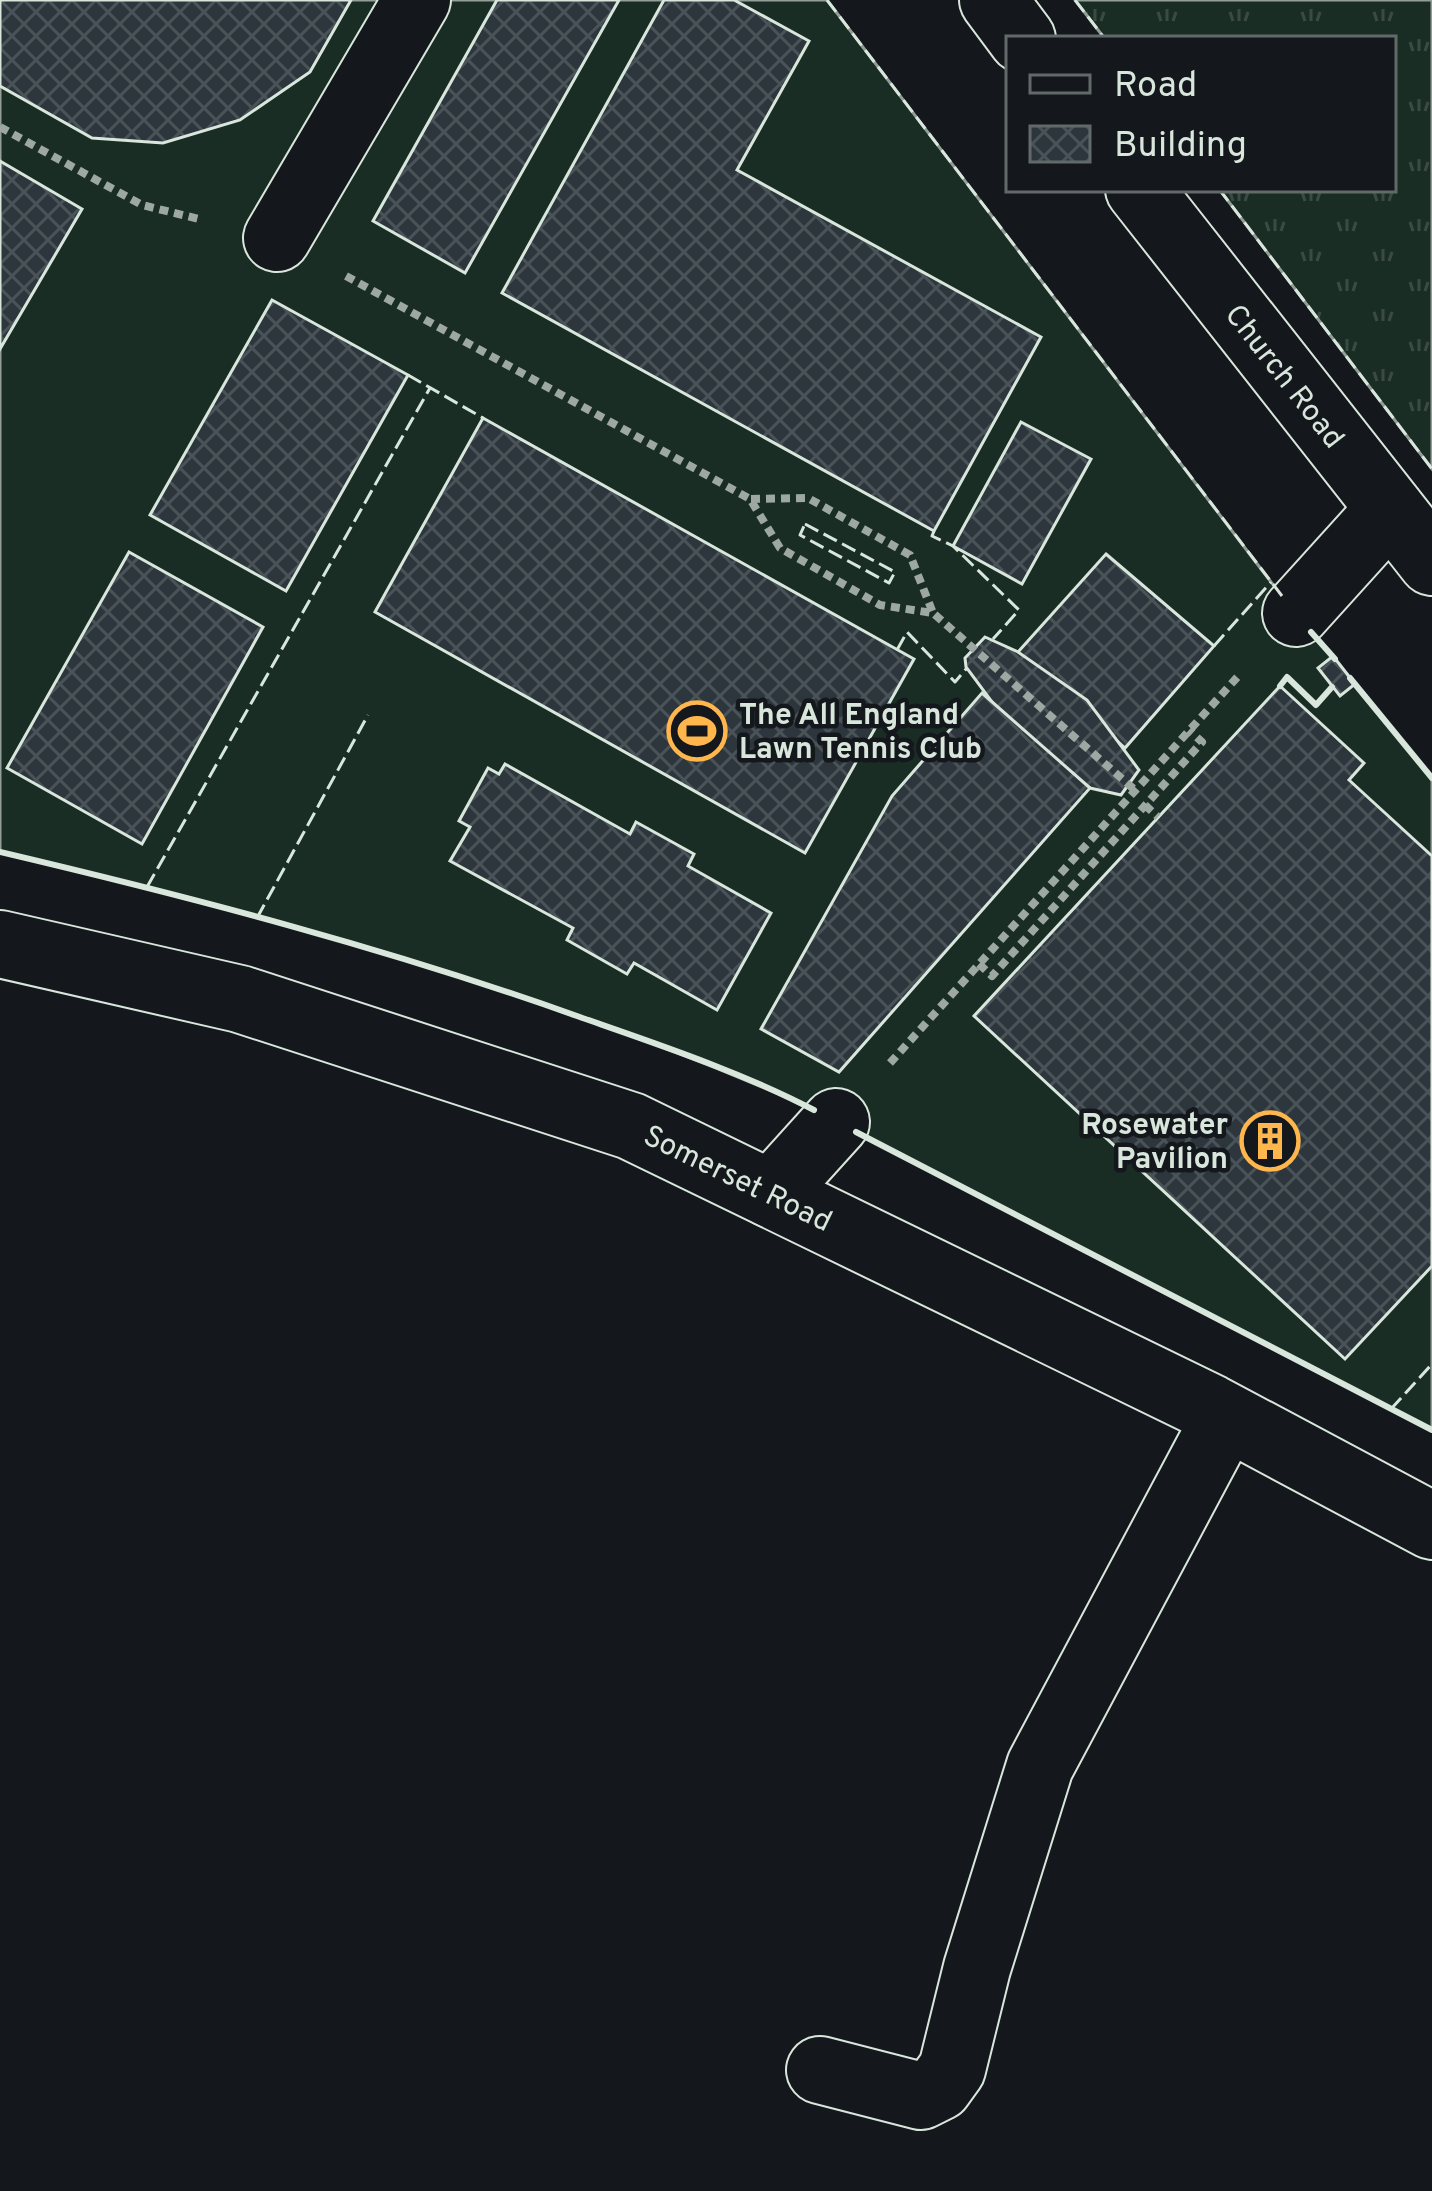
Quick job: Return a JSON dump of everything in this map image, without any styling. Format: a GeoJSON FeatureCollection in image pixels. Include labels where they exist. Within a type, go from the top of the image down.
{"type":"FeatureCollection","features":[{"type":"Feature","properties":{"kind":"street"},"geometry":{"type":"LineString","coordinates":[[277,238],[417,0]]}},
{"type":"Feature","properties":{"kind":"street"},"geometry":{"type":"LineString","coordinates":[[993,0],[1020,36]]}},
{"type":"Feature","properties":{"kind":"street","name":"Church Road"},"geometry":{"type":"LineString","coordinates":[[1141,192],[1432,562]]}},
{"type":"Feature","properties":{"kind":"street"},"geometry":{"type":"LineString","coordinates":[[1296,614],[1390,509]]}},
{"type":"Feature","properties":{"kind":"street","name":"Somerset Road"},"geometry":{"type":"LineString","coordinates":[[0,944],[240,999],[631,1126],[1226,1417],[1432,1526]]}},
{"type":"Feature","properties":{"kind":"street"},"geometry":{"type":"LineString","coordinates":[[771,1194],[836,1122]]}},
{"type":"Feature","properties":{"kind":"street"},"geometry":{"type":"LineString","coordinates":[[820,2070],[921,2096],[939,2087],[952,2069],[977,1968],[1040,1766],[1226,1417]]}},
{"type":"Feature","properties":{"kind":"path"},"geometry":{"type":"LineString","coordinates":[[0,127],[142,206],[277,238],[750,500],[780,548],[880,604],[933,613]]}},
{"type":"Feature","properties":{"kind":"path"},"geometry":{"type":"LineString","coordinates":[[750,500],[808,497],[910,555],[933,613],[1136,791]]}},
{"type":"Feature","properties":{"kind":"path"},"geometry":{"type":"LineString","coordinates":[[836,1122],[1296,614]]}},
{"type":"Feature","properties":{"kind":"path"},"geometry":{"type":"LineString","coordinates":[[980,964],[992,976],[1145,806],[1202,742],[1189,730]]}},
{"type":"Feature","properties":{"kind":"path"},"geometry":{"type":"LineString","coordinates":[[1145,806],[1158,817]]}},
{"type":"Feature","properties":{"kind":"green space","name":"The All England Lawn Tennis Club"},"geometry":{"type":"Polygon","coordinates":[[[0,0],[827,0],[1271,582],[1432,778],[1432,1430],[802,1104],[705,1064],[407,960],[0,852],[0,0]]]}},
{"type":"Feature","properties":{"kind":"green space"},"geometry":{"type":"Polygon","coordinates":[[[1075,0],[1432,0],[1432,469],[1221,192],[1396,192],[1396,36],[1103,36],[1075,0]]]}},
{"type":"Feature","properties":{"kind":"building"},"geometry":{"type":"Polygon","coordinates":[[[0,0],[351,0],[310,72],[240,120],[163,143],[92,138],[0,86],[0,0]]]}},
{"type":"Feature","properties":{"kind":"building"},"geometry":{"type":"Polygon","coordinates":[[[497,0],[619,0],[465,273],[373,221],[497,0]]]}},
{"type":"Feature","properties":{"kind":"building"},"geometry":{"type":"Polygon","coordinates":[[[664,0],[734,0],[809,41],[737,170],[1041,337],[934,531],[502,293],[664,0]]]}},
{"type":"Feature","properties":{"kind":"building"},"geometry":{"type":"Polygon","coordinates":[[[0,161],[82,209],[0,349],[0,161]]]}},
{"type":"Feature","properties":{"kind":"building"},"geometry":{"type":"Polygon","coordinates":[[[272,300],[408,375],[286,591],[150,515],[272,300]]]}},
{"type":"Feature","properties":{"kind":"building"},"geometry":{"type":"Polygon","coordinates":[[[483,418],[914,659],[805,853],[375,612],[483,418]]]}},
{"type":"Feature","properties":{"kind":"building"},"geometry":{"type":"Polygon","coordinates":[[[1021,422],[1091,459],[1022,584],[953,546],[1021,422]]]}},
{"type":"Feature","properties":{"kind":"building"},"geometry":{"type":"Polygon","coordinates":[[[129,552],[263,627],[142,844],[7,768],[129,552]]]}},
{"type":"Feature","properties":{"kind":"building"},"geometry":{"type":"Polygon","coordinates":[[[1106,554],[1214,646],[1125,748],[1018,652],[1106,554]]]}},
{"type":"Feature","properties":{"kind":"building"},"geometry":{"type":"Polygon","coordinates":[[[985,637],[1018,652],[1087,700],[1139,770],[1121,795],[1090,788],[1018,737],[966,667],[965,658],[985,637]]]}},
{"type":"Feature","properties":{"kind":"building"},"geometry":{"type":"Polygon","coordinates":[[[1333,656],[1355,684],[1340,696],[1318,668],[1333,656]]]}},
{"type":"Feature","properties":{"kind":"building","name":"Rosewater Pavilion"},"geometry":{"type":"Polygon","coordinates":[[[1280,686],[1364,763],[1349,780],[1432,856],[1432,1266],[1345,1359],[974,1016],[1280,686]]]}},
{"type":"Feature","properties":{"kind":"building"},"geometry":{"type":"Polygon","coordinates":[[[982,693],[1090,788],[839,1072],[761,1029],[892,796],[982,693]]]}},
{"type":"Feature","properties":{"kind":"building"},"geometry":{"type":"Polygon","coordinates":[[[505,764],[630,834],[636,822],[694,854],[688,866],[771,913],[717,1010],[634,963],[627,974],[567,940],[573,928],[450,861],[470,827],[459,821],[488,768],[499,774],[505,764]]]}},
{"type":"Feature","properties":{"kind":"fence"},"geometry":{"type":"LineString","coordinates":[[827,0],[1282,596]]}},
{"type":"Feature","properties":{"kind":"fence"},"geometry":{"type":"LineString","coordinates":[[1075,0],[1103,36]]}},
{"type":"Feature","properties":{"kind":"fence"},"geometry":{"type":"LineString","coordinates":[[1221,192],[1432,469]]}},
{"type":"Feature","properties":{"kind":"fence"},"geometry":{"type":"LineString","coordinates":[[408,375],[483,418]]}},
{"type":"Feature","properties":{"kind":"fence"},"geometry":{"type":"LineString","coordinates":[[147,887],[430,388]]}},
{"type":"Feature","properties":{"kind":"fence"},"geometry":{"type":"LineString","coordinates":[[805,524],[895,572],[889,583],[800,535],[805,524]]}},
{"type":"Feature","properties":{"kind":"fence"},"geometry":{"type":"LineString","coordinates":[[934,531],[932,536],[953,546],[1019,610],[993,639]]}},
{"type":"Feature","properties":{"kind":"fence"},"geometry":{"type":"LineString","coordinates":[[1214,646],[1271,582]]}},
{"type":"Feature","properties":{"kind":"fence"},"geometry":{"type":"LineString","coordinates":[[897,650],[907,632],[955,682],[967,668]]}},
{"type":"Feature","properties":{"kind":"fence"},"geometry":{"type":"LineString","coordinates":[[1312,633],[1333,656]]}},
{"type":"Feature","properties":{"kind":"fence"},"geometry":{"type":"LineString","coordinates":[[257,918],[368,715]]}},
{"type":"Feature","properties":{"kind":"fence"},"geometry":{"type":"LineString","coordinates":[[1391,1409],[1432,1364]]}},
{"type":"Feature","properties":{"kind":"wall"},"geometry":{"type":"LineString","coordinates":[[1311,632],[1335,659]]}},
{"type":"Feature","properties":{"kind":"wall"},"geometry":{"type":"LineString","coordinates":[[1280,686],[1287,677],[1316,705],[1332,687]]}},
{"type":"Feature","properties":{"kind":"wall"},"geometry":{"type":"LineString","coordinates":[[1350,678],[1432,778]]}},
{"type":"Feature","properties":{"kind":"wall"},"geometry":{"type":"LineString","coordinates":[[0,852],[219,906],[435,969],[697,1059],[814,1110]]}},
{"type":"Feature","properties":{"kind":"wall"},"geometry":{"type":"LineString","coordinates":[[856,1132],[1432,1430]]}},
{"type":"Feature","properties":{"kind":"place","name":"The All England Lawn Tennis Club"},"geometry":{"type":"Point","coordinates":[697,731]}},
{"type":"Feature","properties":{"kind":"place","name":"Rosewater Pavilion"},"geometry":{"type":"Point","coordinates":[1270,1141]}}]}
